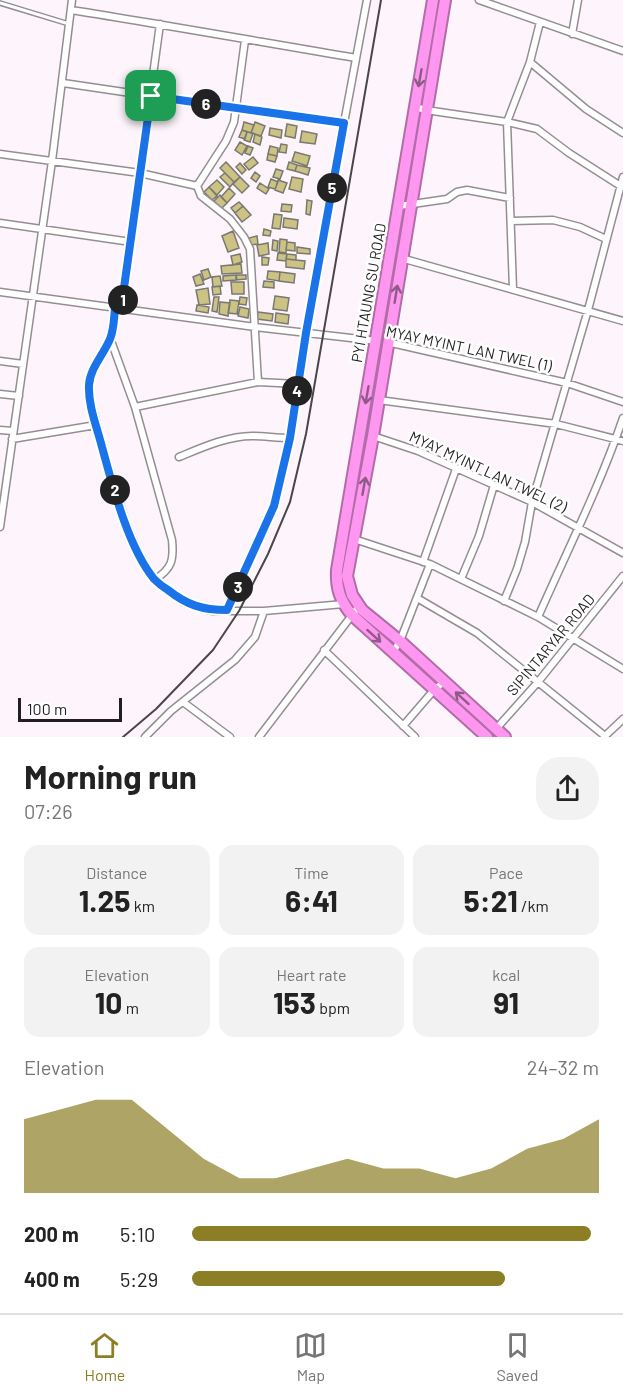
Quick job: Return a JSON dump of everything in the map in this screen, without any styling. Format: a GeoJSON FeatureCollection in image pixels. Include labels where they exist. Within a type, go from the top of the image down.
{"type":"FeatureCollection","features":[{"type":"Feature","properties":{"kind":"highway","name":"PYI HTAUNG SU ROAD"},"geometry":{"type":"LineString","coordinates":[[431,47],[433,0]]}},
{"type":"Feature","properties":{"kind":"highway","name":"PYI HTAUNG SU ROAD"},"geometry":{"type":"LineString","coordinates":[[344,604],[338,591],[337,570],[376,341],[411,204],[413,156],[420,109],[431,47],[444,0]]}},
{"type":"Feature","properties":{"kind":"highway","name":"PYI HTAUNG SU ROAD"},"geometry":{"type":"LineString","coordinates":[[355,610],[347,576],[388,342],[399,206],[413,156]]}},
{"type":"Feature","properties":{"kind":"highway"},"geometry":{"type":"LineString","coordinates":[[357,453],[369,457]]}},
{"type":"Feature","properties":{"kind":"highway"},"geometry":{"type":"LineString","coordinates":[[347,516],[358,519]]}},
{"type":"Feature","properties":{"kind":"highway"},"geometry":{"type":"LineString","coordinates":[[344,604],[367,615],[400,641],[505,737]]}},
{"type":"Feature","properties":{"kind":"highway"},"geometry":{"type":"LineString","coordinates":[[355,610],[393,652],[487,737]]}},
{"type":"Feature","properties":{"kind":"street"},"geometry":{"type":"LineString","coordinates":[[0,527],[2,501],[34,296],[72,0]]}},
{"type":"Feature","properties":{"kind":"street"},"geometry":{"type":"LineString","coordinates":[[227,610],[274,506],[290,438],[306,333],[367,0]]}},
{"type":"Feature","properties":{"kind":"street"},"geometry":{"type":"LineString","coordinates":[[479,0],[623,51]]}},
{"type":"Feature","properties":{"kind":"street"},"geometry":{"type":"LineString","coordinates":[[572,34],[578,0]]}},
{"type":"Feature","properties":{"kind":"street"},"geometry":{"type":"LineString","coordinates":[[71,10],[356,58]]}},
{"type":"Feature","properties":{"kind":"street"},"geometry":{"type":"LineString","coordinates":[[513,289],[507,122],[530,62],[540,22]]}},
{"type":"Feature","properties":{"kind":"street"},"geometry":{"type":"LineString","coordinates":[[160,24],[131,242],[118,308],[110,338],[92,371],[89,383],[96,425],[117,498],[138,552],[154,580],[183,602],[212,610],[264,611],[344,604]]}},
{"type":"Feature","properties":{"kind":"street"},"geometry":{"type":"LineString","coordinates":[[197,186],[226,141],[234,122],[245,40]]}},
{"type":"Feature","properties":{"kind":"street"},"geometry":{"type":"LineString","coordinates":[[530,62],[586,109],[623,133]]}},
{"type":"Feature","properties":{"kind":"street"},"geometry":{"type":"LineString","coordinates":[[63,82],[344,123]]}},
{"type":"Feature","properties":{"kind":"street"},"geometry":{"type":"LineString","coordinates":[[420,109],[507,122],[537,129],[621,187]]}},
{"type":"Feature","properties":{"kind":"street"},"geometry":{"type":"LineString","coordinates":[[0,154],[140,173],[197,186]]}},
{"type":"Feature","properties":{"kind":"street"},"geometry":{"type":"LineString","coordinates":[[504,600],[525,542],[532,502],[588,310],[623,177]]}},
{"type":"Feature","properties":{"kind":"street"},"geometry":{"type":"LineString","coordinates":[[197,186],[201,196],[230,219],[250,249],[258,382]]}},
{"type":"Feature","properties":{"kind":"street"},"geometry":{"type":"LineString","coordinates":[[399,206],[447,199],[456,192],[467,190],[510,198]]}},
{"type":"Feature","properties":{"kind":"street"},"geometry":{"type":"LineString","coordinates":[[511,221],[553,220],[580,227],[606,239]]}},
{"type":"Feature","properties":{"kind":"street"},"geometry":{"type":"LineString","coordinates":[[0,223],[131,242]]}},
{"type":"Feature","properties":{"kind":"street"},"geometry":{"type":"LineString","coordinates":[[396,258],[623,321]]}},
{"type":"Feature","properties":{"kind":"street","name":"MYAY MYINT LAN TWEL (1)"},"geometry":{"type":"LineString","coordinates":[[0,292],[255,327],[388,342],[567,383],[623,402]]}},
{"type":"Feature","properties":{"kind":"street"},"geometry":{"type":"LineString","coordinates":[[110,338],[135,407],[172,540],[174,555],[170,565],[165,573],[154,580]]}},
{"type":"Feature","properties":{"kind":"street"},"geometry":{"type":"LineString","coordinates":[[0,361],[23,364]]}},
{"type":"Feature","properties":{"kind":"street"},"geometry":{"type":"LineString","coordinates":[[135,407],[258,382],[298,384]]}},
{"type":"Feature","properties":{"kind":"street"},"geometry":{"type":"LineString","coordinates":[[0,394],[19,396]]}},
{"type":"Feature","properties":{"kind":"street"},"geometry":{"type":"LineString","coordinates":[[379,400],[555,424],[619,440]]}},
{"type":"Feature","properties":{"kind":"street"},"geometry":{"type":"LineString","coordinates":[[538,617],[619,440],[623,418]]}},
{"type":"Feature","properties":{"kind":"street"},"geometry":{"type":"LineString","coordinates":[[12,439],[96,425]]}},
{"type":"Feature","properties":{"kind":"street"},"geometry":{"type":"LineString","coordinates":[[0,429],[14,431]]}},
{"type":"Feature","properties":{"kind":"street","name":"MYAY MYINT LAN TWEL (2)"},"geometry":{"type":"LineString","coordinates":[[373,436],[418,451],[532,502],[623,553]]}},
{"type":"Feature","properties":{"kind":"street"},"geometry":{"type":"LineString","coordinates":[[179,457],[240,437],[290,438]]}},
{"type":"Feature","properties":{"kind":"street"},"geometry":{"type":"LineString","coordinates":[[0,462],[9,463]]}},
{"type":"Feature","properties":{"kind":"street"},"geometry":{"type":"LineString","coordinates":[[393,652],[400,641],[417,598],[456,469]]}},
{"type":"Feature","properties":{"kind":"street"},"geometry":{"type":"LineString","coordinates":[[461,579],[479,536],[494,485]]}},
{"type":"Feature","properties":{"kind":"street"},"geometry":{"type":"LineString","coordinates":[[354,539],[427,563],[461,579],[538,617],[623,669]]}},
{"type":"Feature","properties":{"kind":"street","name":"SIPINTARYAR ROAD"},"geometry":{"type":"LineString","coordinates":[[496,729],[538,682],[623,576]]}},
{"type":"Feature","properties":{"kind":"street"},"geometry":{"type":"LineString","coordinates":[[417,598],[477,633],[604,736],[623,720]]}},
{"type":"Feature","properties":{"kind":"street"},"geometry":{"type":"LineString","coordinates":[[259,737],[355,610]]}},
{"type":"Feature","properties":{"kind":"street"},"geometry":{"type":"LineString","coordinates":[[145,737],[171,711],[235,660],[255,637],[264,611]]}},
{"type":"Feature","properties":{"kind":"street"},"geometry":{"type":"LineString","coordinates":[[324,650],[412,736]]}},
{"type":"Feature","properties":{"kind":"street"},"geometry":{"type":"LineString","coordinates":[[403,726],[444,682]]}},
{"type":"Feature","properties":{"kind":"street"},"geometry":{"type":"LineString","coordinates":[[183,702],[230,737]]}},
{"type":"Feature","properties":{"kind":"lane"},"geometry":{"type":"LineString","coordinates":[[0,3],[69,24]]}},
{"type":"Feature","properties":{"kind":"building"},"geometry":{"type":"Polygon","coordinates":[[[244,122],[254,125],[251,133],[242,130],[244,122]]]}},
{"type":"Feature","properties":{"kind":"building"},"geometry":{"type":"Polygon","coordinates":[[[255,122],[265,126],[261,136],[251,133],[255,122]]]}},
{"type":"Feature","properties":{"kind":"building"},"geometry":{"type":"Polygon","coordinates":[[[287,124],[297,126],[295,138],[285,136],[287,124]]]}},
{"type":"Feature","properties":{"kind":"building"},"geometry":{"type":"Polygon","coordinates":[[[270,128],[282,130],[281,138],[269,135],[270,128]]]}},
{"type":"Feature","properties":{"kind":"building"},"geometry":{"type":"Polygon","coordinates":[[[242,130],[247,132],[245,139],[239,137],[242,130]]]}},
{"type":"Feature","properties":{"kind":"building"},"geometry":{"type":"Polygon","coordinates":[[[302,131],[317,134],[315,144],[300,142],[302,131]]]}},
{"type":"Feature","properties":{"kind":"building"},"geometry":{"type":"Polygon","coordinates":[[[247,132],[253,133],[250,142],[244,140],[247,132]]]}},
{"type":"Feature","properties":{"kind":"building"},"geometry":{"type":"Polygon","coordinates":[[[255,134],[262,137],[260,145],[253,142],[255,134]]]}},
{"type":"Feature","properties":{"kind":"building"},"geometry":{"type":"Polygon","coordinates":[[[240,142],[247,146],[242,155],[235,150],[240,142]]]}},
{"type":"Feature","properties":{"kind":"building"},"geometry":{"type":"Polygon","coordinates":[[[281,144],[287,145],[286,153],[279,152],[281,144]]]}},
{"type":"Feature","properties":{"kind":"building"},"geometry":{"type":"Polygon","coordinates":[[[248,146],[253,148],[250,155],[245,153],[248,146]]]}},
{"type":"Feature","properties":{"kind":"building"},"geometry":{"type":"Polygon","coordinates":[[[270,146],[278,148],[277,156],[268,154],[270,146]]]}},
{"type":"Feature","properties":{"kind":"building"},"geometry":{"type":"Polygon","coordinates":[[[295,152],[310,156],[307,166],[292,161],[295,152]]]}},
{"type":"Feature","properties":{"kind":"building"},"geometry":{"type":"Polygon","coordinates":[[[268,154],[277,156],[275,162],[267,160],[268,154]]]}},
{"type":"Feature","properties":{"kind":"building"},"geometry":{"type":"Polygon","coordinates":[[[253,157],[258,163],[249,170],[244,164],[253,157]]]}},
{"type":"Feature","properties":{"kind":"building"},"geometry":{"type":"Polygon","coordinates":[[[226,162],[240,177],[234,182],[220,168],[226,162]]]}},
{"type":"Feature","properties":{"kind":"building"},"geometry":{"type":"Polygon","coordinates":[[[289,162],[297,165],[295,171],[287,169],[289,162]]]}},
{"type":"Feature","properties":{"kind":"building"},"geometry":{"type":"Polygon","coordinates":[[[240,163],[246,170],[242,174],[236,167],[240,163]]]}},
{"type":"Feature","properties":{"kind":"building"},"geometry":{"type":"Polygon","coordinates":[[[297,165],[310,168],[308,175],[295,171],[297,165]]]}},
{"type":"Feature","properties":{"kind":"building"},"geometry":{"type":"Polygon","coordinates":[[[276,169],[283,171],[280,179],[273,177],[276,169]]]}},
{"type":"Feature","properties":{"kind":"building"},"geometry":{"type":"Polygon","coordinates":[[[255,172],[260,176],[256,182],[251,178],[255,172]]]}},
{"type":"Feature","properties":{"kind":"building"},"geometry":{"type":"Polygon","coordinates":[[[225,173],[234,182],[230,187],[220,177],[225,173]]]}},
{"type":"Feature","properties":{"kind":"building"},"geometry":{"type":"Polygon","coordinates":[[[240,177],[249,186],[242,193],[233,184],[240,177]]]}},
{"type":"Feature","properties":{"kind":"building"},"geometry":{"type":"Polygon","coordinates":[[[292,177],[303,179],[301,192],[289,189],[292,177]]]}},
{"type":"Feature","properties":{"kind":"building"},"geometry":{"type":"Polygon","coordinates":[[[271,179],[278,182],[275,189],[268,187],[271,179]]]}},
{"type":"Feature","properties":{"kind":"building"},"geometry":{"type":"Polygon","coordinates":[[[217,180],[224,187],[217,195],[209,187],[217,180]]]}},
{"type":"Feature","properties":{"kind":"building"},"geometry":{"type":"Polygon","coordinates":[[[278,180],[287,183],[283,193],[275,190],[278,180]]]}},
{"type":"Feature","properties":{"kind":"building"},"geometry":{"type":"Polygon","coordinates":[[[260,183],[269,189],[266,194],[257,188],[260,183]]]}},
{"type":"Feature","properties":{"kind":"building"},"geometry":{"type":"Polygon","coordinates":[[[209,187],[217,196],[212,200],[204,192],[209,187]]]}},
{"type":"Feature","properties":{"kind":"building"},"geometry":{"type":"Polygon","coordinates":[[[229,188],[235,194],[227,203],[221,197],[229,188]]]}},
{"type":"Feature","properties":{"kind":"building"},"geometry":{"type":"Polygon","coordinates":[[[220,195],[227,203],[221,209],[214,201],[220,195]]]}},
{"type":"Feature","properties":{"kind":"building"},"geometry":{"type":"Polygon","coordinates":[[[307,200],[312,201],[310,215],[306,214],[307,200]]]}},
{"type":"Feature","properties":{"kind":"building"},"geometry":{"type":"Polygon","coordinates":[[[239,202],[243,206],[235,213],[231,208],[239,202]]]}},
{"type":"Feature","properties":{"kind":"building"},"geometry":{"type":"Polygon","coordinates":[[[282,204],[292,205],[291,212],[281,211],[282,204]]]}},
{"type":"Feature","properties":{"kind":"building"},"geometry":{"type":"Polygon","coordinates":[[[243,206],[251,215],[242,222],[235,213],[243,206]]]}},
{"type":"Feature","properties":{"kind":"building"},"geometry":{"type":"Polygon","coordinates":[[[274,214],[282,215],[280,229],[272,228],[274,214]]]}},
{"type":"Feature","properties":{"kind":"building"},"geometry":{"type":"Polygon","coordinates":[[[284,218],[298,220],[297,229],[283,227],[284,218]]]}},
{"type":"Feature","properties":{"kind":"building"},"geometry":{"type":"Polygon","coordinates":[[[264,229],[271,231],[270,236],[263,235],[264,229]]]}},
{"type":"Feature","properties":{"kind":"building"},"geometry":{"type":"Polygon","coordinates":[[[233,231],[239,248],[228,252],[222,236],[233,231]]]}},
{"type":"Feature","properties":{"kind":"building"},"geometry":{"type":"Polygon","coordinates":[[[257,236],[258,244],[250,245],[249,238],[257,236]]]}},
{"type":"Feature","properties":{"kind":"building"},"geometry":{"type":"Polygon","coordinates":[[[280,239],[287,240],[286,253],[279,252],[280,239]]]}},
{"type":"Feature","properties":{"kind":"building"},"geometry":{"type":"Polygon","coordinates":[[[273,240],[278,241],[277,251],[272,250],[273,240]]]}},
{"type":"Feature","properties":{"kind":"building"},"geometry":{"type":"Polygon","coordinates":[[[287,242],[295,243],[295,251],[286,250],[287,242]]]}},
{"type":"Feature","properties":{"kind":"building"},"geometry":{"type":"Polygon","coordinates":[[[268,243],[269,254],[259,256],[257,245],[268,243]]]}},
{"type":"Feature","properties":{"kind":"building"},"geometry":{"type":"Polygon","coordinates":[[[297,247],[310,249],[310,254],[297,253],[297,247]]]}},
{"type":"Feature","properties":{"kind":"building"},"geometry":{"type":"Polygon","coordinates":[[[278,253],[287,254],[286,261],[277,260],[278,253]]]}},
{"type":"Feature","properties":{"kind":"building"},"geometry":{"type":"Polygon","coordinates":[[[240,254],[242,262],[233,265],[231,256],[240,254]]]}},
{"type":"Feature","properties":{"kind":"building"},"geometry":{"type":"Polygon","coordinates":[[[287,254],[296,255],[296,260],[286,259],[287,254]]]}},
{"type":"Feature","properties":{"kind":"building"},"geometry":{"type":"Polygon","coordinates":[[[262,257],[269,258],[268,265],[262,265],[262,257]]]}},
{"type":"Feature","properties":{"kind":"building"},"geometry":{"type":"Polygon","coordinates":[[[286,259],[305,261],[304,269],[286,267],[286,259]]]}},
{"type":"Feature","properties":{"kind":"building"},"geometry":{"type":"Polygon","coordinates":[[[241,264],[242,273],[222,274],[221,266],[241,264]]]}},
{"type":"Feature","properties":{"kind":"building"},"geometry":{"type":"Polygon","coordinates":[[[208,269],[211,277],[204,280],[201,271],[208,269]]]}},
{"type":"Feature","properties":{"kind":"building"},"geometry":{"type":"Polygon","coordinates":[[[268,271],[280,272],[279,281],[267,279],[268,271]]]}},
{"type":"Feature","properties":{"kind":"building"},"geometry":{"type":"Polygon","coordinates":[[[280,272],[295,274],[294,283],[279,281],[280,272]]]}},
{"type":"Feature","properties":{"kind":"building"},"geometry":{"type":"Polygon","coordinates":[[[200,274],[204,284],[196,286],[193,277],[200,274]]]}},
{"type":"Feature","properties":{"kind":"building"},"geometry":{"type":"Polygon","coordinates":[[[236,275],[246,275],[246,279],[236,280],[236,275]]]}},
{"type":"Feature","properties":{"kind":"building"},"geometry":{"type":"Polygon","coordinates":[[[236,275],[237,280],[223,281],[223,276],[236,275]]]}},
{"type":"Feature","properties":{"kind":"building"},"geometry":{"type":"Polygon","coordinates":[[[220,276],[222,286],[213,287],[212,277],[220,276]]]}},
{"type":"Feature","properties":{"kind":"building"},"geometry":{"type":"Polygon","coordinates":[[[264,281],[274,282],[274,288],[263,287],[264,281]]]}},
{"type":"Feature","properties":{"kind":"building"},"geometry":{"type":"Polygon","coordinates":[[[231,282],[244,282],[244,294],[232,294],[231,282]]]}},
{"type":"Feature","properties":{"kind":"building"},"geometry":{"type":"Polygon","coordinates":[[[220,286],[221,294],[213,295],[212,287],[220,286]]]}},
{"type":"Feature","properties":{"kind":"building"},"geometry":{"type":"Polygon","coordinates":[[[208,288],[210,304],[199,305],[196,290],[208,288]]]}},
{"type":"Feature","properties":{"kind":"building"},"geometry":{"type":"Polygon","coordinates":[[[275,296],[289,298],[287,311],[273,309],[275,296]]]}},
{"type":"Feature","properties":{"kind":"building"},"geometry":{"type":"Polygon","coordinates":[[[214,297],[219,297],[217,312],[212,311],[214,297]]]}},
{"type":"Feature","properties":{"kind":"building"},"geometry":{"type":"Polygon","coordinates":[[[240,297],[247,298],[246,305],[239,304],[240,297]]]}},
{"type":"Feature","properties":{"kind":"building"},"geometry":{"type":"Polygon","coordinates":[[[230,300],[239,301],[237,314],[228,313],[230,300]]]}},
{"type":"Feature","properties":{"kind":"building"},"geometry":{"type":"Polygon","coordinates":[[[220,302],[230,303],[228,316],[219,314],[220,302]]]}},
{"type":"Feature","properties":{"kind":"building"},"geometry":{"type":"Polygon","coordinates":[[[197,305],[209,307],[208,313],[196,311],[197,305]]]}},
{"type":"Feature","properties":{"kind":"building"},"geometry":{"type":"Polygon","coordinates":[[[240,307],[249,309],[248,318],[238,316],[240,307]]]}},
{"type":"Feature","properties":{"kind":"building"},"geometry":{"type":"Polygon","coordinates":[[[258,312],[273,314],[272,321],[257,319],[258,312]]]}},
{"type":"Feature","properties":{"kind":"building"},"geometry":{"type":"Polygon","coordinates":[[[276,313],[289,315],[288,324],[275,322],[276,313]]]}},
{"type":"Feature","properties":{"kind":"railway"},"geometry":{"type":"LineString","coordinates":[[123,737],[156,709],[213,650],[239,611],[268,554],[290,502],[306,434],[381,0]]}},
{"type":"Feature","properties":{"kind":"route"},"geometry":{"type":"LineString","coordinates":[[151,96],[344,123],[306,333],[290,438],[274,506],[227,610],[212,610],[183,602],[154,580],[138,552],[117,498],[90,399],[89,383],[92,371],[110,338],[115,308],[121,309],[151,96]]}}]}
